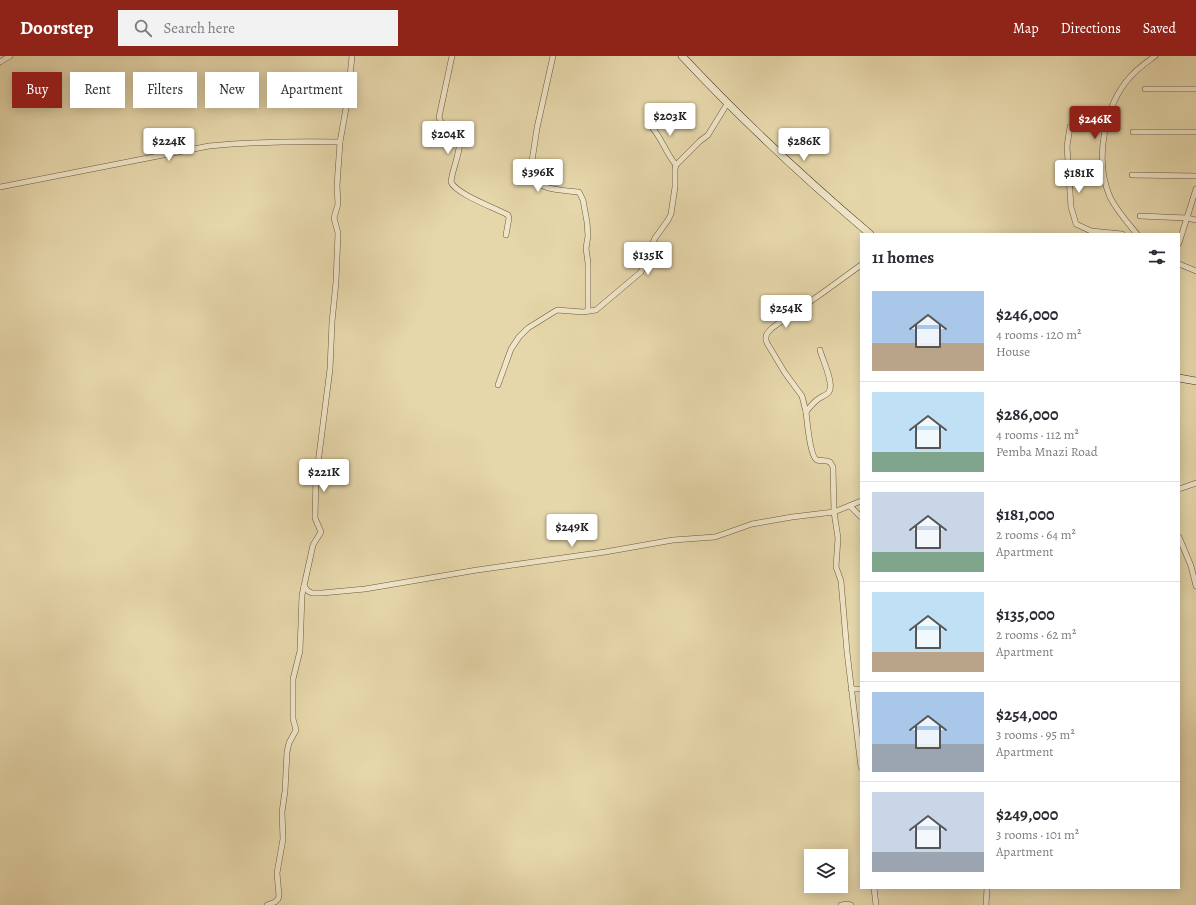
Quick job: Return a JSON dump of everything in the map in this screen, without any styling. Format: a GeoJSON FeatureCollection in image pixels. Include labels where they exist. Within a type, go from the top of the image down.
{"type":"FeatureCollection","features":[{"type":"Feature","properties":{"kind":"main road"},"geometry":{"type":"LineString","coordinates":[[682,56],[727,104],[869,233]]}},
{"type":"Feature","properties":{"kind":"main road"},"geometry":{"type":"LineString","coordinates":[[1180,378],[1196,381]]}},
{"type":"Feature","properties":{"kind":"street"},"geometry":{"type":"LineString","coordinates":[[3,59],[10,56]]}},
{"type":"Feature","properties":{"kind":"street"},"geometry":{"type":"LineString","coordinates":[[267,905],[275,902],[279,896],[277,873],[282,846],[282,812],[285,791],[287,752],[289,743],[296,730],[293,719],[293,679],[299,658],[301,603],[312,545],[321,532],[315,518],[318,464],[330,369],[332,322],[336,282],[338,240],[334,218],[338,208],[337,186],[340,142],[348,97],[352,56]]}},
{"type":"Feature","properties":{"kind":"street"},"geometry":{"type":"LineString","coordinates":[[452,56],[439,117],[441,123],[447,128],[458,132],[459,136],[459,144],[451,182],[452,186],[462,193],[508,215],[509,218],[506,235]]}},
{"type":"Feature","properties":{"kind":"street"},"geometry":{"type":"LineString","coordinates":[[553,56],[537,128],[530,174],[537,184],[544,187],[579,192],[581,194],[585,206],[588,228],[586,248],[588,263],[588,311]]}},
{"type":"Feature","properties":{"kind":"street"},"geometry":{"type":"LineString","coordinates":[[1136,233],[1115,207],[1106,186],[1103,169],[1104,135],[1107,120],[1118,93],[1131,75],[1155,56]]}},
{"type":"Feature","properties":{"kind":"street"},"geometry":{"type":"LineString","coordinates":[[1145,89],[1196,89]]}},
{"type":"Feature","properties":{"kind":"street"},"geometry":{"type":"LineString","coordinates":[[498,385],[511,349],[518,337],[528,328],[557,310],[596,310],[641,272],[653,241],[671,214],[675,187],[676,165],[708,135],[727,104]]}},
{"type":"Feature","properties":{"kind":"street"},"geometry":{"type":"LineString","coordinates":[[648,123],[657,133],[676,165]]}},
{"type":"Feature","properties":{"kind":"street"},"geometry":{"type":"LineString","coordinates":[[1070,127],[1067,146],[1071,207],[1076,224],[1091,231],[1112,233]]}},
{"type":"Feature","properties":{"kind":"street"},"geometry":{"type":"LineString","coordinates":[[1133,132],[1196,132]]}},
{"type":"Feature","properties":{"kind":"street"},"geometry":{"type":"LineString","coordinates":[[0,187],[209,146],[242,143],[302,141],[340,142]]}},
{"type":"Feature","properties":{"kind":"street"},"geometry":{"type":"LineString","coordinates":[[1132,176],[1196,176]]}},
{"type":"Feature","properties":{"kind":"street"},"geometry":{"type":"LineString","coordinates":[[1180,240],[1196,189]]}},
{"type":"Feature","properties":{"kind":"street"},"geometry":{"type":"LineString","coordinates":[[1140,216],[1187,218],[1196,220]]}},
{"type":"Feature","properties":{"kind":"street"},"geometry":{"type":"LineString","coordinates":[[1180,264],[1196,271]]}},
{"type":"Feature","properties":{"kind":"street"},"geometry":{"type":"LineString","coordinates":[[860,266],[772,328],[765,338],[785,373],[803,398],[813,454],[817,460],[830,462],[833,467],[834,512],[838,538],[836,567],[841,581],[851,689],[860,759]]}},
{"type":"Feature","properties":{"kind":"street"},"geometry":{"type":"LineString","coordinates":[[806,412],[816,400],[830,391],[830,382],[820,350]]}},
{"type":"Feature","properties":{"kind":"street"},"geometry":{"type":"LineString","coordinates":[[1180,489],[1196,484]]}},
{"type":"Feature","properties":{"kind":"street"},"geometry":{"type":"LineString","coordinates":[[304,586],[308,591],[316,594],[365,589],[673,540],[716,537],[752,524],[834,512],[860,501]]}},
{"type":"Feature","properties":{"kind":"street"},"geometry":{"type":"LineString","coordinates":[[850,506],[860,516]]}},
{"type":"Feature","properties":{"kind":"street"},"geometry":{"type":"LineString","coordinates":[[1180,539],[1191,566],[1196,586]]}},
{"type":"Feature","properties":{"kind":"street"},"geometry":{"type":"LineString","coordinates":[[851,689],[860,689]]}},
{"type":"Feature","properties":{"kind":"street"},"geometry":{"type":"LineString","coordinates":[[874,889],[876,905]]}},
{"type":"Feature","properties":{"kind":"street"},"geometry":{"type":"LineString","coordinates":[[986,905],[987,889]]}},
{"type":"Feature","properties":{"kind":"street"},"geometry":{"type":"LineString","coordinates":[[841,905],[851,905]]}}]}
